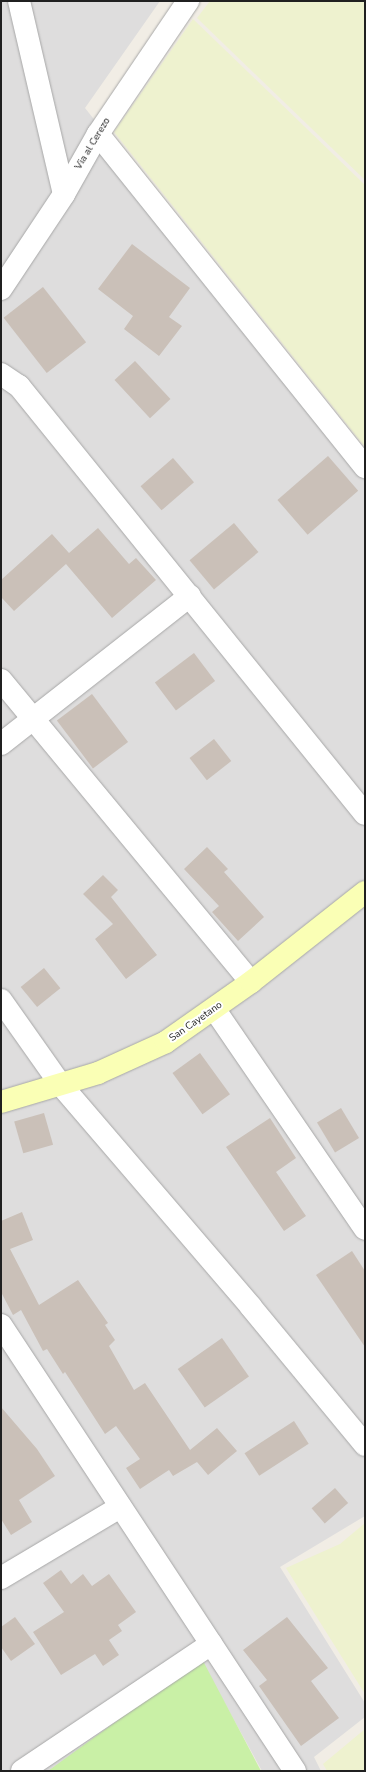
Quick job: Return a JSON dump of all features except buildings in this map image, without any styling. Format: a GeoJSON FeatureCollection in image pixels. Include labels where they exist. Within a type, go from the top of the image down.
{"type":"FeatureCollection","features":[{"type":"Feature","properties":{"kind":"main road","name":"San Cayetano"},"geometry":{"type":"LineString","coordinates":[[1,1102],[61,1085],[130,1060],[166,1042],[215,1010],[365,892]]}},
{"type":"Feature","properties":{"kind":"street"},"geometry":{"type":"LineString","coordinates":[[18,1],[64,194]]}},
{"type":"Feature","properties":{"kind":"street","name":"Via al Cerezo"},"geometry":{"type":"LineString","coordinates":[[1,289],[64,194],[98,134],[188,1]]}},
{"type":"Feature","properties":{"kind":"street"},"geometry":{"type":"LineString","coordinates":[[98,134],[365,466]]}},
{"type":"Feature","properties":{"kind":"street"},"geometry":{"type":"LineString","coordinates":[[1,374],[19,386],[365,814]]}},
{"type":"Feature","properties":{"kind":"street"},"geometry":{"type":"LineString","coordinates":[[1,744],[190,596]]}},
{"type":"Feature","properties":{"kind":"street"},"geometry":{"type":"LineString","coordinates":[[1,680],[251,982]]}},
{"type":"Feature","properties":{"kind":"street"},"geometry":{"type":"LineString","coordinates":[[1,1000],[61,1085],[251,1307],[365,1445]]}},
{"type":"Feature","properties":{"kind":"street"},"geometry":{"type":"LineString","coordinates":[[215,1010],[365,1229]]}},
{"type":"Feature","properties":{"kind":"street"},"geometry":{"type":"LineString","coordinates":[[1,1325],[295,1771]]}},
{"type":"Feature","properties":{"kind":"street"},"geometry":{"type":"LineString","coordinates":[[1,1578],[120,1507]]}},
{"type":"Feature","properties":{"kind":"street"},"geometry":{"type":"LineString","coordinates":[[22,1771],[211,1644]]}},
{"type":"Feature","properties":{"kind":"shaded area"},"geometry":{"type":"Polygon","coordinates":[[[1,1],[160,1],[85,108],[365,461],[365,1516],[280,1567],[365,1703],[365,1717],[314,1757],[321,1771],[262,1771],[201,1660],[51,1771],[1,1771],[1,1]]]}},
{"type":"Feature","properties":{"kind":"green space"},"geometry":{"type":"Polygon","coordinates":[[[210,1],[365,1],[365,180],[197,18],[210,1]]]}},
{"type":"Feature","properties":{"kind":"green space"},"geometry":{"type":"Polygon","coordinates":[[[193,19],[365,185],[365,447],[114,132],[193,19]]]}},
{"type":"Feature","properties":{"kind":"green space"},"geometry":{"type":"Polygon","coordinates":[[[365,1523],[365,1694],[286,1568],[340,1544],[365,1523]]]}},
{"type":"Feature","properties":{"kind":"green space"},"geometry":{"type":"Polygon","coordinates":[[[202,1659],[261,1771],[48,1771],[202,1659]]]}},
{"type":"Feature","properties":{"kind":"green space"},"geometry":{"type":"Polygon","coordinates":[[[365,1729],[365,1771],[327,1771],[323,1764],[365,1729]]]}}]}
